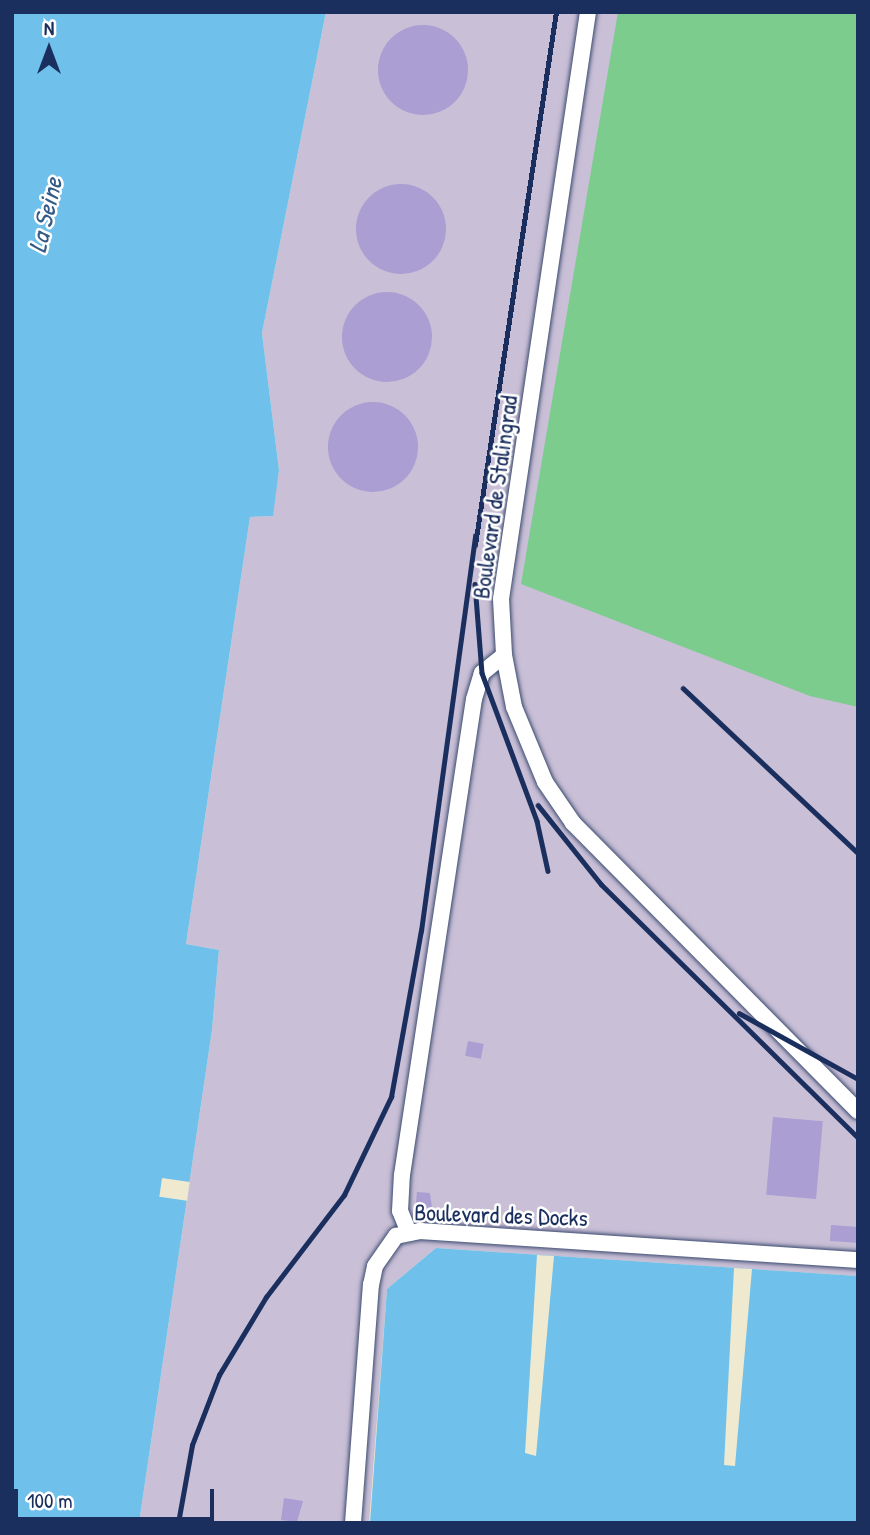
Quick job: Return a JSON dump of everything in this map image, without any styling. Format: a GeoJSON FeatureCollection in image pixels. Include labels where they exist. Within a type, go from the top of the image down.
{"type":"FeatureCollection","features":[{"type":"Feature","properties":{"kind":"street","name":"Boulevard de Stalingrad"},"geometry":{"type":"LineString","coordinates":[[587,12],[501,599],[504,654],[521,730],[545,782],[573,823],[858,1111]]}},
{"type":"Feature","properties":{"kind":"street"},"geometry":{"type":"LineString","coordinates":[[409,1233],[400,1211],[401,1190],[474,698],[482,673],[504,654]]}},
{"type":"Feature","properties":{"kind":"street","name":"Boulevard des Docks"},"geometry":{"type":"LineString","coordinates":[[353,1523],[371,1285],[375,1266],[396,1236],[409,1233],[858,1259]]}},
{"type":"Feature","properties":{"kind":"shaded area"},"geometry":{"type":"Polygon","coordinates":[[[326,12],[858,12],[858,1276],[436,1248],[387,1289],[369,1523],[139,1523],[212,1030],[219,950],[186,944],[250,517],[272,516],[279,470],[262,333],[326,12]]]}},
{"type":"Feature","properties":{"kind":"green space"},"geometry":{"type":"Polygon","coordinates":[[[618,12],[858,12],[858,707],[810,696],[521,584],[618,12]]]}},
{"type":"Feature","properties":{"kind":"water","name":"La Seine"},"geometry":{"type":"Polygon","coordinates":[[[12,12],[326,12],[262,333],[279,470],[273,516],[250,517],[186,944],[219,950],[212,1030],[139,1523],[12,1523],[12,12]]]}},
{"type":"Feature","properties":{"kind":"water"},"geometry":{"type":"Polygon","coordinates":[[[436,1248],[858,1276],[858,1523],[370,1523],[387,1289],[436,1248]]]}},
{"type":"Feature","properties":{"kind":"pier"},"geometry":{"type":"Polygon","coordinates":[[[162,1178],[190,1182],[187,1201],[159,1197],[162,1178]]]}},
{"type":"Feature","properties":{"kind":"pier"},"geometry":{"type":"Polygon","coordinates":[[[537,1255],[554,1256],[536,1456],[525,1453],[537,1255]]]}},
{"type":"Feature","properties":{"kind":"pier"},"geometry":{"type":"Polygon","coordinates":[[[734,1268],[752,1269],[735,1466],[724,1465],[734,1268]]]}},
{"type":"Feature","properties":{"kind":"building"},"geometry":{"type":"Polygon","coordinates":[[[423,25],[440,28],[455,38],[465,53],[468,70],[465,87],[455,102],[440,112],[423,115],[406,112],[391,102],[381,87],[378,70],[381,53],[391,38],[406,28],[423,25]]]}},
{"type":"Feature","properties":{"kind":"building"},"geometry":{"type":"Polygon","coordinates":[[[401,184],[418,187],[433,197],[443,212],[446,229],[443,246],[433,261],[418,271],[401,274],[384,271],[369,261],[359,246],[356,229],[359,212],[369,197],[384,187],[401,184]]]}},
{"type":"Feature","properties":{"kind":"building"},"geometry":{"type":"Polygon","coordinates":[[[387,292],[404,295],[419,305],[429,320],[432,337],[429,354],[419,369],[404,379],[387,382],[370,379],[355,369],[345,354],[342,337],[345,320],[355,305],[370,295],[387,292]]]}},
{"type":"Feature","properties":{"kind":"building"},"geometry":{"type":"Polygon","coordinates":[[[373,402],[390,405],[405,415],[415,430],[418,447],[415,464],[405,479],[390,489],[373,492],[356,489],[341,479],[331,464],[328,447],[331,430],[341,415],[356,405],[373,402]]]}},
{"type":"Feature","properties":{"kind":"building"},"geometry":{"type":"Polygon","coordinates":[[[468,1041],[484,1044],[481,1059],[465,1056],[468,1041]]]}},
{"type":"Feature","properties":{"kind":"building"},"geometry":{"type":"Polygon","coordinates":[[[773,1117],[823,1121],[816,1199],[766,1195],[773,1117]]]}},
{"type":"Feature","properties":{"kind":"building"},"geometry":{"type":"Polygon","coordinates":[[[417,1192],[430,1193],[433,1215],[415,1213],[417,1192]]]}},
{"type":"Feature","properties":{"kind":"building"},"geometry":{"type":"Polygon","coordinates":[[[831,1225],[858,1227],[857,1243],[830,1241],[831,1225]]]}},
{"type":"Feature","properties":{"kind":"building"},"geometry":{"type":"Polygon","coordinates":[[[284,1498],[303,1501],[297,1522],[281,1520],[284,1498]]]}},
{"type":"Feature","properties":{"kind":"railway"},"geometry":{"type":"LineString","coordinates":[[475,545],[556,12]]}},
{"type":"Feature","properties":{"kind":"railway"},"geometry":{"type":"LineString","coordinates":[[178,1523],[192,1445],[219,1375],[266,1297],[344,1195],[391,1097],[421,931],[475,536]]}},
{"type":"Feature","properties":{"kind":"railway"},"geometry":{"type":"LineString","coordinates":[[475,584],[482,673],[537,821],[548,871]]}},
{"type":"Feature","properties":{"kind":"railway"},"geometry":{"type":"LineString","coordinates":[[683,688],[858,853]]}},
{"type":"Feature","properties":{"kind":"railway"},"geometry":{"type":"LineString","coordinates":[[538,805],[601,884],[858,1137]]}},
{"type":"Feature","properties":{"kind":"railway"},"geometry":{"type":"LineString","coordinates":[[739,1013],[858,1079]]}}]}
